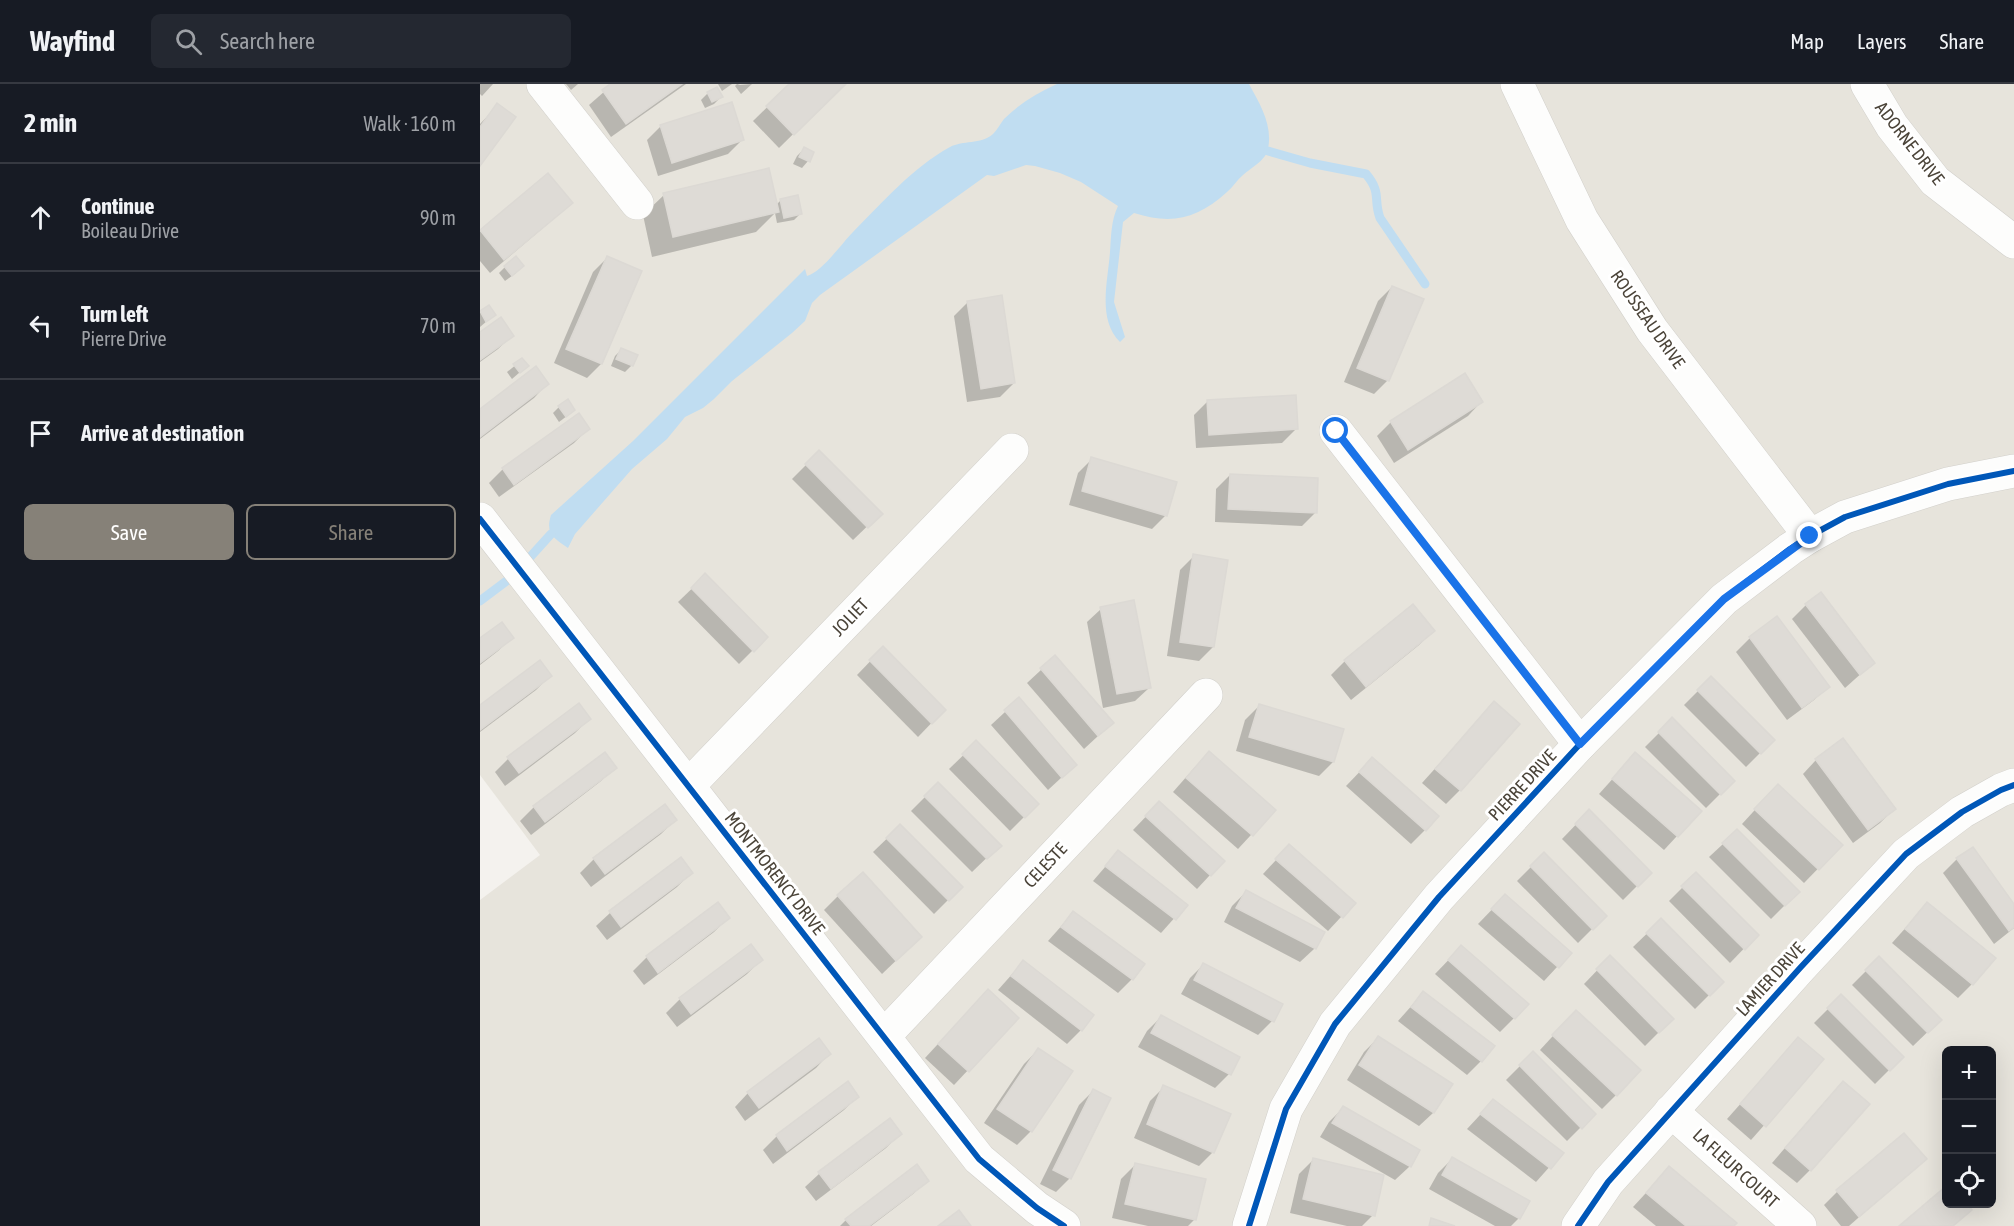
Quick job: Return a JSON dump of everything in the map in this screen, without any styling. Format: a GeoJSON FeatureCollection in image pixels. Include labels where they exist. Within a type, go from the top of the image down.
{"type":"FeatureCollection","features":[{"type":"Feature","properties":{"kind":"street"},"geometry":{"type":"LineString","coordinates":[[543,84],[637,203]]}},
{"type":"Feature","properties":{"kind":"street","name":"ROUSSEAU DRIVE"},"geometry":{"type":"LineString","coordinates":[[1516,84],[1582,220],[1652,330],[1810,536]]}},
{"type":"Feature","properties":{"kind":"street","name":"ADORNE DRIVE"},"geometry":{"type":"LineString","coordinates":[[1867,84],[1892,126],[1935,181],[2014,242]]}},
{"type":"Feature","properties":{"kind":"street"},"geometry":{"type":"LineString","coordinates":[[1336,431],[1580,744]]}},
{"type":"Feature","properties":{"kind":"street","name":"JOLIET"},"geometry":{"type":"LineString","coordinates":[[689,785],[1012,450]]}},
{"type":"Feature","properties":{"kind":"street","name":"PIERRE DRIVE"},"geometry":{"type":"LineString","coordinates":[[1249,1226],[1286,1108],[1335,1024],[1438,897],[1580,744],[1724,599],[1810,536],[1845,517],[1948,484],[2014,471]]}},
{"type":"Feature","properties":{"kind":"street","name":"MONTMORENCY DRIVE"},"geometry":{"type":"LineString","coordinates":[[480,519],[979,1159],[1037,1208],[1064,1226]]}},
{"type":"Feature","properties":{"kind":"street","name":"CELESTE"},"geometry":{"type":"LineString","coordinates":[[884,1036],[1206,695]]}},
{"type":"Feature","properties":{"kind":"street","name":"LAMIER DRIVE"},"geometry":{"type":"LineString","coordinates":[[1578,1226],[1608,1182],[1906,854],[1962,812],[2014,785]]}},
{"type":"Feature","properties":{"kind":"street","name":"LA FLEUR COURT"},"geometry":{"type":"LineString","coordinates":[[1671,1111],[1800,1226]]}},
{"type":"Feature","properties":{"kind":"shaded area"},"geometry":{"type":"Polygon","coordinates":[[[480,84],[2014,84],[2014,1226],[480,1226],[480,900],[540,855],[480,775],[480,84]]]}},
{"type":"Feature","properties":{"kind":"water"},"geometry":{"type":"Polygon","coordinates":[[[1057,84],[1249,84],[1267,123],[1269,140],[1267,153],[1258,164],[1216,201],[1184,217],[1160,219],[1134,213],[1123,222],[1114,302],[1125,337],[1120,342],[1108,322],[1106,311],[1112,229],[1118,206],[1081,182],[1035,166],[1026,165],[994,176],[987,175],[820,295],[812,303],[805,321],[703,408],[685,417],[667,439],[632,469],[575,534],[568,548],[552,535],[549,527],[551,515],[633,441],[805,269],[807,276],[819,269],[887,197],[936,155],[950,147],[988,137],[1016,108],[1057,84]]]}},
{"type":"Feature","properties":{"kind":"building"},"geometry":{"type":"Polygon","coordinates":[[[610,84],[682,84],[626,124],[602,90],[610,84]]]}},
{"type":"Feature","properties":{"kind":"building"},"geometry":{"type":"Polygon","coordinates":[[[789,84],[846,84],[794,135],[766,106],[789,84]]]}},
{"type":"Feature","properties":{"kind":"building"},"geometry":{"type":"Polygon","coordinates":[[[717,87],[723,97],[712,102],[707,92],[717,87]]]}},
{"type":"Feature","properties":{"kind":"building"},"geometry":{"type":"Polygon","coordinates":[[[732,102],[744,140],[672,163],[660,125],[732,102]]]}},
{"type":"Feature","properties":{"kind":"building"},"geometry":{"type":"Polygon","coordinates":[[[497,103],[516,117],[480,166],[480,127],[497,103]]]}},
{"type":"Feature","properties":{"kind":"building"},"geometry":{"type":"Polygon","coordinates":[[[804,147],[814,152],[810,162],[799,157],[804,147]]]}},
{"type":"Feature","properties":{"kind":"building"},"geometry":{"type":"Polygon","coordinates":[[[769,168],[779,212],[673,237],[663,193],[769,168]]]}},
{"type":"Feature","properties":{"kind":"building"},"geometry":{"type":"Polygon","coordinates":[[[548,173],[573,203],[504,260],[480,230],[548,173]]]}},
{"type":"Feature","properties":{"kind":"building"},"geometry":{"type":"Polygon","coordinates":[[[798,195],[802,214],[784,218],[780,199],[798,195]]]}},
{"type":"Feature","properties":{"kind":"building"},"geometry":{"type":"Polygon","coordinates":[[[516,256],[524,266],[512,276],[504,266],[516,256]]]}},
{"type":"Feature","properties":{"kind":"building"},"geometry":{"type":"Polygon","coordinates":[[[607,256],[642,271],[602,364],[566,349],[607,256]]]}},
{"type":"Feature","properties":{"kind":"building"},"geometry":{"type":"Polygon","coordinates":[[[1392,286],[1424,299],[1389,381],[1357,368],[1392,286]]]}},
{"type":"Feature","properties":{"kind":"building"},"geometry":{"type":"Polygon","coordinates":[[[1002,295],[1015,383],[981,389],[967,301],[1002,295]]]}},
{"type":"Feature","properties":{"kind":"building"},"geometry":{"type":"Polygon","coordinates":[[[489,305],[496,315],[486,322],[480,311],[489,305]]]}},
{"type":"Feature","properties":{"kind":"building"},"geometry":{"type":"Polygon","coordinates":[[[501,317],[514,336],[480,360],[480,332],[501,317]]]}},
{"type":"Feature","properties":{"kind":"building"},"geometry":{"type":"Polygon","coordinates":[[[621,348],[638,355],[633,366],[616,359],[621,348]]]}},
{"type":"Feature","properties":{"kind":"building"},"geometry":{"type":"Polygon","coordinates":[[[522,358],[529,366],[520,373],[513,364],[522,358]]]}},
{"type":"Feature","properties":{"kind":"building"},"geometry":{"type":"Polygon","coordinates":[[[536,366],[549,384],[480,437],[480,409],[536,366]]]}},
{"type":"Feature","properties":{"kind":"building"},"geometry":{"type":"Polygon","coordinates":[[[1465,373],[1483,402],[1408,450],[1390,421],[1465,373]]]}},
{"type":"Feature","properties":{"kind":"building"},"geometry":{"type":"Polygon","coordinates":[[[1296,395],[1298,429],[1209,435],[1207,400],[1296,395]]]}},
{"type":"Feature","properties":{"kind":"building"},"geometry":{"type":"Polygon","coordinates":[[[568,399],[575,410],[566,417],[558,406],[568,399]]]}},
{"type":"Feature","properties":{"kind":"building"},"geometry":{"type":"Polygon","coordinates":[[[579,413],[590,429],[514,485],[502,468],[579,413]]]}},
{"type":"Feature","properties":{"kind":"building"},"geometry":{"type":"Polygon","coordinates":[[[819,450],[883,514],[868,528],[805,464],[819,450]]]}},
{"type":"Feature","properties":{"kind":"building"},"geometry":{"type":"Polygon","coordinates":[[[1091,457],[1177,482],[1167,516],[1082,491],[1091,457]]]}},
{"type":"Feature","properties":{"kind":"building"},"geometry":{"type":"Polygon","coordinates":[[[1230,474],[1318,478],[1317,513],[1228,509],[1230,474]]]}},
{"type":"Feature","properties":{"kind":"building"},"geometry":{"type":"Polygon","coordinates":[[[1193,554],[1228,560],[1214,647],[1180,642],[1193,554]]]}},
{"type":"Feature","properties":{"kind":"building"},"geometry":{"type":"Polygon","coordinates":[[[705,573],[768,637],[754,652],[691,588],[705,573]]]}},
{"type":"Feature","properties":{"kind":"building"},"geometry":{"type":"Polygon","coordinates":[[[1821,592],[1875,663],[1860,675],[1805,604],[1821,592]]]}},
{"type":"Feature","properties":{"kind":"building"},"geometry":{"type":"Polygon","coordinates":[[[1134,600],[1151,688],[1117,694],[1100,607],[1134,600]]]}},
{"type":"Feature","properties":{"kind":"building"},"geometry":{"type":"Polygon","coordinates":[[[1413,604],[1435,631],[1366,687],[1344,660],[1413,604]]]}},
{"type":"Feature","properties":{"kind":"building"},"geometry":{"type":"Polygon","coordinates":[[[1777,616],[1830,687],[1802,708],[1749,637],[1777,616]]]}},
{"type":"Feature","properties":{"kind":"building"},"geometry":{"type":"Polygon","coordinates":[[[502,622],[514,638],[480,663],[480,638],[502,622]]]}},
{"type":"Feature","properties":{"kind":"building"},"geometry":{"type":"Polygon","coordinates":[[[883,646],[946,710],[932,724],[869,660],[883,646]]]}},
{"type":"Feature","properties":{"kind":"building"},"geometry":{"type":"Polygon","coordinates":[[[1055,655],[1114,723],[1098,736],[1040,668],[1055,655]]]}},
{"type":"Feature","properties":{"kind":"building"},"geometry":{"type":"Polygon","coordinates":[[[540,660],[552,676],[480,730],[480,705],[540,660]]]}},
{"type":"Feature","properties":{"kind":"building"},"geometry":{"type":"Polygon","coordinates":[[[1711,676],[1775,740],[1761,754],[1697,690],[1711,676]]]}},
{"type":"Feature","properties":{"kind":"building"},"geometry":{"type":"Polygon","coordinates":[[[1019,697],[1077,765],[1062,778],[1004,710],[1019,697]]]}},
{"type":"Feature","properties":{"kind":"building"},"geometry":{"type":"Polygon","coordinates":[[[1494,701],[1520,724],[1461,791],[1435,769],[1494,701]]]}},
{"type":"Feature","properties":{"kind":"building"},"geometry":{"type":"Polygon","coordinates":[[[579,703],[591,719],[519,773],[507,757],[579,703]]]}},
{"type":"Feature","properties":{"kind":"building"},"geometry":{"type":"Polygon","coordinates":[[[1259,704],[1344,729],[1334,762],[1249,737],[1259,704]]]}},
{"type":"Feature","properties":{"kind":"building"},"geometry":{"type":"Polygon","coordinates":[[[1672,717],[1735,781],[1721,795],[1658,732],[1672,717]]]}},
{"type":"Feature","properties":{"kind":"building"},"geometry":{"type":"Polygon","coordinates":[[[1843,738],[1896,809],[1868,830],[1815,759],[1843,738]]]}},
{"type":"Feature","properties":{"kind":"building"},"geometry":{"type":"Polygon","coordinates":[[[976,740],[1039,804],[1025,818],[962,754],[976,740]]]}},
{"type":"Feature","properties":{"kind":"building"},"geometry":{"type":"Polygon","coordinates":[[[1209,751],[1276,810],[1253,836],[1186,778],[1209,751]]]}},
{"type":"Feature","properties":{"kind":"building"},"geometry":{"type":"Polygon","coordinates":[[[605,752],[617,768],[545,822],[533,806],[605,752]]]}},
{"type":"Feature","properties":{"kind":"building"},"geometry":{"type":"Polygon","coordinates":[[[1635,752],[1702,811],[1678,837],[1612,779],[1635,752]]]}},
{"type":"Feature","properties":{"kind":"building"},"geometry":{"type":"Polygon","coordinates":[[[1372,757],[1439,816],[1426,831],[1359,772],[1372,757]]]}},
{"type":"Feature","properties":{"kind":"building"},"geometry":{"type":"Polygon","coordinates":[[[938,782],[1002,846],[987,859],[924,796],[938,782]]]}},
{"type":"Feature","properties":{"kind":"building"},"geometry":{"type":"Polygon","coordinates":[[[1778,784],[1843,845],[1819,870],[1754,809],[1778,784]]]}},
{"type":"Feature","properties":{"kind":"building"},"geometry":{"type":"Polygon","coordinates":[[[1159,801],[1225,861],[1211,876],[1145,816],[1159,801]]]}},
{"type":"Feature","properties":{"kind":"building"},"geometry":{"type":"Polygon","coordinates":[[[665,804],[677,820],[605,874],[593,858],[665,804]]]}},
{"type":"Feature","properties":{"kind":"building"},"geometry":{"type":"Polygon","coordinates":[[[1589,809],[1652,873],[1638,887],[1575,824],[1589,809]]]}},
{"type":"Feature","properties":{"kind":"building"},"geometry":{"type":"Polygon","coordinates":[[[900,824],[963,887],[949,901],[886,838],[900,824]]]}},
{"type":"Feature","properties":{"kind":"building"},"geometry":{"type":"Polygon","coordinates":[[[1737,829],[1800,892],[1785,906],[1722,843],[1737,829]]]}},
{"type":"Feature","properties":{"kind":"building"},"geometry":{"type":"Polygon","coordinates":[[[1289,844],[1356,903],[1343,918],[1275,859],[1289,844]]]}},
{"type":"Feature","properties":{"kind":"building"},"geometry":{"type":"Polygon","coordinates":[[[1973,847],[2014,904],[2014,927],[2009,931],[1956,858],[1973,847]]]}},
{"type":"Feature","properties":{"kind":"building"},"geometry":{"type":"Polygon","coordinates":[[[1118,850],[1188,905],[1176,920],[1105,866],[1118,850]]]}},
{"type":"Feature","properties":{"kind":"building"},"geometry":{"type":"Polygon","coordinates":[[[1544,852],[1607,916],[1593,930],[1530,866],[1544,852]]]}},
{"type":"Feature","properties":{"kind":"building"},"geometry":{"type":"Polygon","coordinates":[[[681,857],[693,873],[621,927],[609,911],[681,857]]]}},
{"type":"Feature","properties":{"kind":"building"},"geometry":{"type":"Polygon","coordinates":[[[863,872],[922,937],[896,961],[837,895],[863,872]]]}},
{"type":"Feature","properties":{"kind":"building"},"geometry":{"type":"Polygon","coordinates":[[[1696,872],[1759,935],[1745,950],[1681,886],[1696,872]]]}},
{"type":"Feature","properties":{"kind":"building"},"geometry":{"type":"Polygon","coordinates":[[[1246,890],[1325,932],[1316,949],[1236,908],[1246,890]]]}},
{"type":"Feature","properties":{"kind":"building"},"geometry":{"type":"Polygon","coordinates":[[[1505,894],[1572,953],[1559,968],[1491,909],[1505,894]]]}},
{"type":"Feature","properties":{"kind":"building"},"geometry":{"type":"Polygon","coordinates":[[[718,902],[730,918],[658,973],[646,956],[718,902]]]}},
{"type":"Feature","properties":{"kind":"building"},"geometry":{"type":"Polygon","coordinates":[[[1927,902],[1996,958],[1973,985],[1905,929],[1927,902]]]}},
{"type":"Feature","properties":{"kind":"building"},"geometry":{"type":"Polygon","coordinates":[[[1073,911],[1145,964],[1133,980],[1061,927],[1073,911]]]}},
{"type":"Feature","properties":{"kind":"building"},"geometry":{"type":"Polygon","coordinates":[[[1661,918],[1724,982],[1710,996],[1646,933],[1661,918]]]}},
{"type":"Feature","properties":{"kind":"building"},"geometry":{"type":"Polygon","coordinates":[[[751,944],[763,960],[691,1014],[679,998],[751,944]]]}},
{"type":"Feature","properties":{"kind":"building"},"geometry":{"type":"Polygon","coordinates":[[[1461,945],[1529,1004],[1515,1019],[1448,960],[1461,945]]]}},
{"type":"Feature","properties":{"kind":"building"},"geometry":{"type":"Polygon","coordinates":[[[1610,955],[1674,1019],[1659,1033],[1596,969],[1610,955]]]}},
{"type":"Feature","properties":{"kind":"building"},"geometry":{"type":"Polygon","coordinates":[[[1879,956],[1942,1020],[1928,1033],[1865,970],[1879,956]]]}},
{"type":"Feature","properties":{"kind":"building"},"geometry":{"type":"Polygon","coordinates":[[[1023,960],[1094,1015],[1082,1031],[1011,976],[1023,960]]]}},
{"type":"Feature","properties":{"kind":"building"},"geometry":{"type":"Polygon","coordinates":[[[1203,963],[1283,1004],[1274,1022],[1194,980],[1203,963]]]}},
{"type":"Feature","properties":{"kind":"building"},"geometry":{"type":"Polygon","coordinates":[[[988,989],[1019,1018],[969,1072],[938,1044],[988,989]]]}},
{"type":"Feature","properties":{"kind":"building"},"geometry":{"type":"Polygon","coordinates":[[[1423,991],[1495,1046],[1482,1062],[1411,1007],[1423,991]]]}},
{"type":"Feature","properties":{"kind":"building"},"geometry":{"type":"Polygon","coordinates":[[[1841,994],[1904,1057],[1890,1071],[1827,1008],[1841,994]]]}},
{"type":"Feature","properties":{"kind":"building"},"geometry":{"type":"Polygon","coordinates":[[[1576,1010],[1641,1070],[1617,1096],[1552,1035],[1576,1010]]]}},
{"type":"Feature","properties":{"kind":"building"},"geometry":{"type":"Polygon","coordinates":[[[1161,1015],[1240,1057],[1231,1075],[1151,1033],[1161,1015]]]}},
{"type":"Feature","properties":{"kind":"building"},"geometry":{"type":"Polygon","coordinates":[[[1378,1036],[1453,1084],[1434,1113],[1359,1065],[1378,1036]]]}},
{"type":"Feature","properties":{"kind":"building"},"geometry":{"type":"Polygon","coordinates":[[[1798,1037],[1824,1059],[1766,1127],[1740,1104],[1798,1037]]]}},
{"type":"Feature","properties":{"kind":"building"},"geometry":{"type":"Polygon","coordinates":[[[819,1038],[831,1054],[759,1108],[747,1092],[819,1038]]]}},
{"type":"Feature","properties":{"kind":"building"},"geometry":{"type":"Polygon","coordinates":[[[1038,1048],[1073,1071],[1032,1132],[997,1109],[1038,1048]]]}},
{"type":"Feature","properties":{"kind":"building"},"geometry":{"type":"Polygon","coordinates":[[[1533,1051],[1596,1114],[1582,1129],[1519,1065],[1533,1051]]]}},
{"type":"Feature","properties":{"kind":"building"},"geometry":{"type":"Polygon","coordinates":[[[848,1081],[859,1097],[787,1151],[776,1135],[848,1081]]]}},
{"type":"Feature","properties":{"kind":"building"},"geometry":{"type":"Polygon","coordinates":[[[1843,1081],[1870,1104],[1811,1171],[1785,1148],[1843,1081]]]}},
{"type":"Feature","properties":{"kind":"building"},"geometry":{"type":"Polygon","coordinates":[[[1163,1085],[1231,1114],[1214,1153],[1147,1124],[1163,1085]]]}},
{"type":"Feature","properties":{"kind":"building"},"geometry":{"type":"Polygon","coordinates":[[[1093,1089],[1111,1098],[1071,1179],[1053,1170],[1093,1089]]]}},
{"type":"Feature","properties":{"kind":"building"},"geometry":{"type":"Polygon","coordinates":[[[1493,1099],[1564,1153],[1551,1169],[1480,1114],[1493,1099]]]}},
{"type":"Feature","properties":{"kind":"building"},"geometry":{"type":"Polygon","coordinates":[[[1343,1106],[1420,1150],[1411,1167],[1332,1123],[1343,1106]]]}},
{"type":"Feature","properties":{"kind":"building"},"geometry":{"type":"Polygon","coordinates":[[[890,1118],[902,1134],[831,1189],[818,1172],[890,1118]]]}},
{"type":"Feature","properties":{"kind":"building"},"geometry":{"type":"Polygon","coordinates":[[[1904,1133],[1927,1159],[1859,1217],[1836,1190],[1904,1133]]]}},
{"type":"Feature","properties":{"kind":"building"},"geometry":{"type":"Polygon","coordinates":[[[1452,1157],[1530,1201],[1520,1219],[1442,1175],[1452,1157]]]}},
{"type":"Feature","properties":{"kind":"building"},"geometry":{"type":"Polygon","coordinates":[[[1313,1158],[1384,1175],[1375,1216],[1303,1199],[1313,1158]]]}},
{"type":"Feature","properties":{"kind":"building"},"geometry":{"type":"Polygon","coordinates":[[[1135,1163],[1206,1179],[1196,1220],[1125,1204],[1135,1163]]]}},
{"type":"Feature","properties":{"kind":"building"},"geometry":{"type":"Polygon","coordinates":[[[917,1164],[929,1181],[869,1226],[851,1226],[845,1219],[917,1164]]]}},
{"type":"Feature","properties":{"kind":"building"},"geometry":{"type":"Polygon","coordinates":[[[1669,1166],[1737,1223],[1734,1226],[1686,1226],[1646,1193],[1669,1166]]]}},
{"type":"Feature","properties":{"kind":"building"},"geometry":{"type":"Polygon","coordinates":[[[1942,1189],[1942,1208],[1970,1208],[1972,1210],[1953,1226],[1899,1226],[1942,1189]]]}},
{"type":"Feature","properties":{"kind":"building"},"geometry":{"type":"Polygon","coordinates":[[[959,1210],[971,1226],[938,1226],[959,1210]]]}},
{"type":"Feature","properties":{"kind":"building"},"geometry":{"type":"Polygon","coordinates":[[[1431,1218],[1455,1226],[1429,1226],[1431,1218]]]}},
{"type":"Feature","properties":{"kind":"waterway"},"geometry":{"type":"LineString","coordinates":[[1268,151],[1310,163],[1366,174],[1376,191],[1380,218],[1425,284]]}},
{"type":"Feature","properties":{"kind":"waterway"},"geometry":{"type":"LineString","coordinates":[[480,601],[513,576],[551,534]]}},
{"type":"Feature","properties":{"kind":"cycle path"},"geometry":{"type":"LineString","coordinates":[[1249,1226],[1286,1109],[1335,1024],[1439,897],[1580,744],[1724,599],[1790,549],[1845,517],[1948,484],[2014,471]]}},
{"type":"Feature","properties":{"kind":"cycle path"},"geometry":{"type":"LineString","coordinates":[[480,519],[979,1159],[1037,1208],[1064,1226]]}},
{"type":"Feature","properties":{"kind":"cycle path"},"geometry":{"type":"LineString","coordinates":[[1578,1226],[1608,1182],[1906,854],[1962,812],[2014,785]]}},
{"type":"Feature","properties":{"kind":"route"},"geometry":{"type":"LineString","coordinates":[[1336,431],[1580,744],[1724,599],[1810,536]]}}]}
